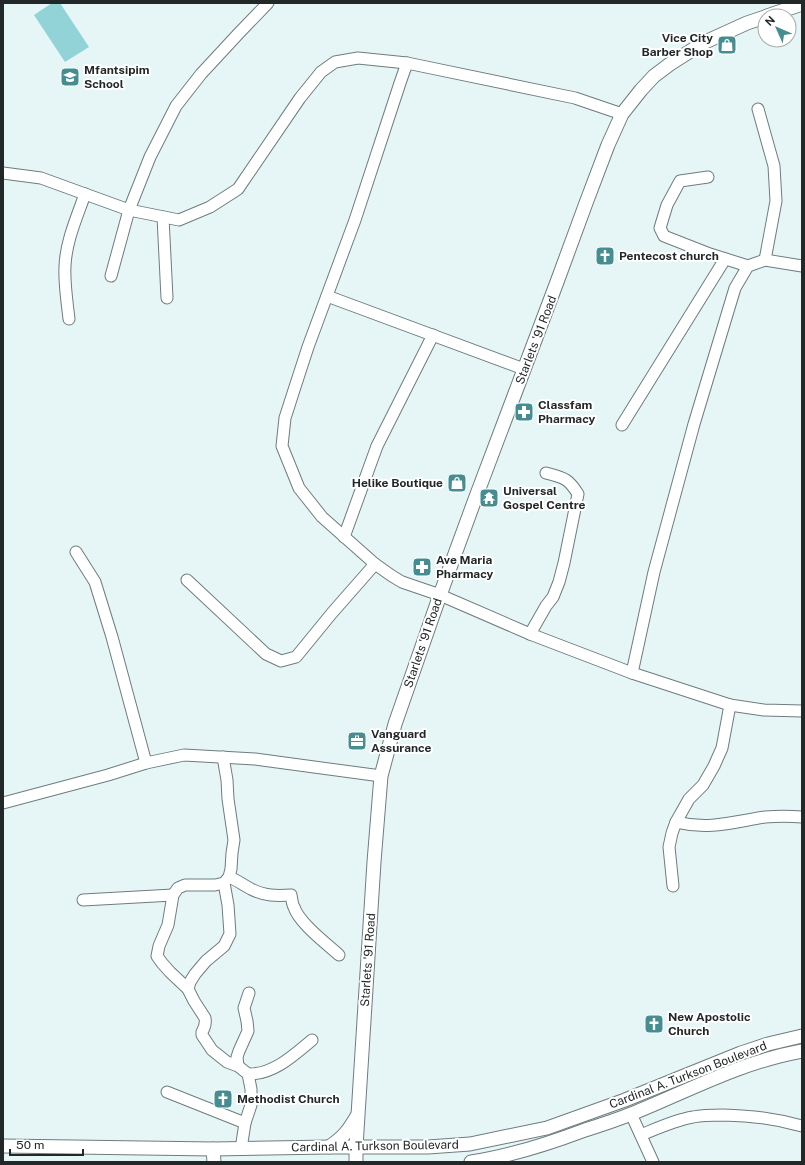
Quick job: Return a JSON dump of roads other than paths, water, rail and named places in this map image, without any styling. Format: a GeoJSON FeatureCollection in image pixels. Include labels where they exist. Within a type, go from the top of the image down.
{"type":"FeatureCollection","features":[{"type":"Feature","properties":{"kind":"street"},"geometry":{"type":"LineString","coordinates":[[111,276],[128,210],[150,157],[176,106],[201,74],[238,33],[268,3]]}},
{"type":"Feature","properties":{"kind":"street","name":"Starlets '91 Road"},"geometry":{"type":"LineString","coordinates":[[790,8],[802,4]]}},
{"type":"Feature","properties":{"kind":"street","name":"Starlets '91 Road"},"geometry":{"type":"LineString","coordinates":[[356,1162],[372,885],[381,776],[395,724],[440,595],[586,203],[622,114],[640,90],[654,76],[670,64],[703,42],[757,19]]}},
{"type":"Feature","properties":{"kind":"street"},"geometry":{"type":"LineString","coordinates":[[3,172],[41,178],[128,210],[179,220],[210,207],[238,189],[300,98],[321,72],[335,62],[358,58],[407,63],[575,98],[622,114]]}},
{"type":"Feature","properties":{"kind":"street"},"geometry":{"type":"LineString","coordinates":[[407,63],[355,220],[308,347],[285,418],[282,446],[299,488],[322,517],[375,564],[402,582],[440,595],[530,634],[632,673],[730,705],[764,710],[802,711]]}},
{"type":"Feature","properties":{"kind":"street"},"geometry":{"type":"LineString","coordinates":[[758,109],[774,166],[776,201],[765,260]]}},
{"type":"Feature","properties":{"kind":"street"},"geometry":{"type":"LineString","coordinates":[[708,177],[680,181],[667,205],[660,228],[664,236],[710,254],[748,266],[765,260],[802,266]]}},
{"type":"Feature","properties":{"kind":"street"},"geometry":{"type":"LineString","coordinates":[[69,319],[65,283],[65,264],[69,241],[85,194]]}},
{"type":"Feature","properties":{"kind":"street"},"geometry":{"type":"LineString","coordinates":[[163,217],[167,298]]}},
{"type":"Feature","properties":{"kind":"street"},"geometry":{"type":"LineString","coordinates":[[622,425],[725,259]]}},
{"type":"Feature","properties":{"kind":"street"},"geometry":{"type":"LineString","coordinates":[[632,673],[654,572],[694,424],[734,288],[748,266]]}},
{"type":"Feature","properties":{"kind":"street"},"geometry":{"type":"LineString","coordinates":[[327,296],[524,369]]}},
{"type":"Feature","properties":{"kind":"street"},"geometry":{"type":"LineString","coordinates":[[344,537],[377,446],[433,335]]}},
{"type":"Feature","properties":{"kind":"street"},"geometry":{"type":"LineString","coordinates":[[530,634],[553,597],[559,582],[578,494],[572,483],[546,472]]}},
{"type":"Feature","properties":{"kind":"street"},"geometry":{"type":"LineString","coordinates":[[76,552],[95,582],[112,637],[146,763]]}},
{"type":"Feature","properties":{"kind":"street"},"geometry":{"type":"LineString","coordinates":[[187,580],[266,654],[281,661],[296,657],[375,564]]}},
{"type":"Feature","properties":{"kind":"street"},"geometry":{"type":"LineString","coordinates":[[674,886],[669,847],[672,833],[676,822],[689,799],[703,785],[714,766],[722,748],[730,705]]}},
{"type":"Feature","properties":{"kind":"street"},"geometry":{"type":"LineString","coordinates":[[3,803],[108,775],[146,763],[184,755],[255,759],[381,776]]}},
{"type":"Feature","properties":{"kind":"street"},"geometry":{"type":"LineString","coordinates":[[188,989],[195,974],[206,961],[224,946],[230,934],[226,880],[231,869],[234,840],[223,757]]}},
{"type":"Feature","properties":{"kind":"street"},"geometry":{"type":"LineString","coordinates":[[676,822],[701,826],[732,824],[766,817],[802,817]]}},
{"type":"Feature","properties":{"kind":"street"},"geometry":{"type":"LineString","coordinates":[[242,1149],[245,1123],[251,1105],[251,1089],[248,1074],[238,1066],[227,1062],[212,1050],[202,1035],[206,1018],[194,1001],[188,989],[170,972],[158,956],[159,946],[168,925],[173,896],[178,888],[185,884],[215,885],[226,880],[237,880],[252,890],[264,894],[276,896],[291,895],[294,908],[306,925],[339,955]]}},
{"type":"Feature","properties":{"kind":"street"},"geometry":{"type":"LineString","coordinates":[[83,900],[173,896]]}},
{"type":"Feature","properties":{"kind":"street"},"geometry":{"type":"LineString","coordinates":[[238,1066],[238,1051],[248,1031],[244,1008],[249,993]]}},
{"type":"Feature","properties":{"kind":"street","name":"Cardinal A. Turkson Boulevard"},"geometry":{"type":"LineString","coordinates":[[3,1146],[214,1156],[242,1149],[428,1147],[470,1144],[547,1128],[625,1100],[768,1044],[802,1036]]}},
{"type":"Feature","properties":{"kind":"street"},"geometry":{"type":"LineString","coordinates":[[248,1074],[265,1071],[277,1066],[289,1059],[312,1040]]}},
{"type":"Feature","properties":{"kind":"street","name":"Cardinal A. Turkson Boulevard"},"geometry":{"type":"LineString","coordinates":[[472,1162],[500,1157],[545,1144],[631,1114],[745,1065],[802,1051]]}},
{"type":"Feature","properties":{"kind":"street"},"geometry":{"type":"LineString","coordinates":[[167,1092],[245,1123]]}},
{"type":"Feature","properties":{"kind":"street"},"geometry":{"type":"LineString","coordinates":[[329,1147],[345,1135],[358,1114]]}},
{"type":"Feature","properties":{"kind":"street"},"geometry":{"type":"LineString","coordinates":[[631,1114],[653,1162]]}},
{"type":"Feature","properties":{"kind":"street"},"geometry":{"type":"LineString","coordinates":[[641,1135],[679,1120],[694,1116],[710,1115],[753,1116],[774,1119],[802,1126]]}},
{"type":"Feature","properties":{"kind":"place","name":"Vice City Barber Shop"},"geometry":{"type":"Point","coordinates":[727,45]}},
{"type":"Feature","properties":{"kind":"place","name":"Mfantsipim School"},"geometry":{"type":"Point","coordinates":[70,77]}},
{"type":"Feature","properties":{"kind":"place","name":"Pentecost church"},"geometry":{"type":"Point","coordinates":[605,256]}},
{"type":"Feature","properties":{"kind":"place","name":"Classfam Pharmacy"},"geometry":{"type":"Point","coordinates":[524,412]}},
{"type":"Feature","properties":{"kind":"place","name":"Helike Boutique"},"geometry":{"type":"Point","coordinates":[457,483]}},
{"type":"Feature","properties":{"kind":"place","name":"Universal Gospel Centre"},"geometry":{"type":"Point","coordinates":[489,498]}},
{"type":"Feature","properties":{"kind":"place","name":"Ave Maria Pharmacy"},"geometry":{"type":"Point","coordinates":[422,567]}},
{"type":"Feature","properties":{"kind":"place","name":"Vanguard Assurance"},"geometry":{"type":"Point","coordinates":[357,741]}},
{"type":"Feature","properties":{"kind":"place","name":"New Apostolic Church"},"geometry":{"type":"Point","coordinates":[654,1024]}},
{"type":"Feature","properties":{"kind":"place","name":"Methodist Church"},"geometry":{"type":"Point","coordinates":[223,1099]}}]}
